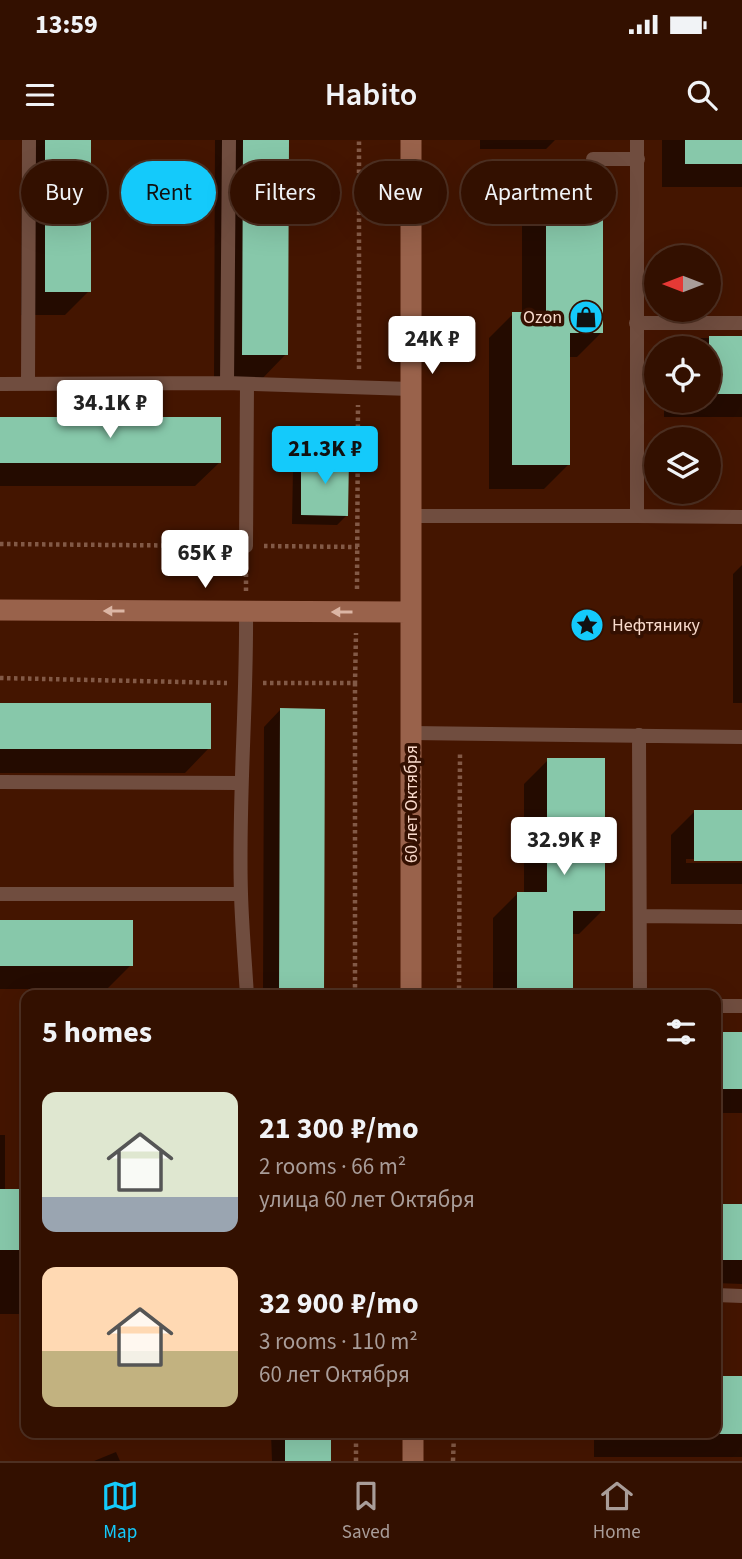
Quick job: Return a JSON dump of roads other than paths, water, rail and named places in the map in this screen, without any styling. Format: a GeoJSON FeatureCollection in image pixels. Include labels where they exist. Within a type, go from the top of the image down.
{"type":"FeatureCollection","features":[{"type":"Feature","properties":{"kind":"main road","name":"60 лет Октября"},"geometry":{"type":"LineString","coordinates":[[411,140],[411,990]]}},
{"type":"Feature","properties":{"kind":"main road"},"geometry":{"type":"LineString","coordinates":[[0,610],[410,612]]}},
{"type":"Feature","properties":{"kind":"main road"},"geometry":{"type":"LineString","coordinates":[[413,1438],[413,1461]]}},
{"type":"Feature","properties":{"kind":"lane"},"geometry":{"type":"LineString","coordinates":[[28,383],[29,140]]}},
{"type":"Feature","properties":{"kind":"lane"},"geometry":{"type":"LineString","coordinates":[[227,383],[229,140]]}},
{"type":"Feature","properties":{"kind":"lane"},"geometry":{"type":"LineString","coordinates":[[637,140],[637,516]]}},
{"type":"Feature","properties":{"kind":"lane"},"geometry":{"type":"LineString","coordinates":[[593,159],[638,159]]}},
{"type":"Feature","properties":{"kind":"lane"},"geometry":{"type":"LineString","coordinates":[[636,323],[742,323]]}},
{"type":"Feature","properties":{"kind":"lane"},"geometry":{"type":"LineString","coordinates":[[0,384],[227,383],[411,389]]}},
{"type":"Feature","properties":{"kind":"lane"},"geometry":{"type":"LineString","coordinates":[[246,546],[247,384]]}},
{"type":"Feature","properties":{"kind":"lane"},"geometry":{"type":"LineString","coordinates":[[411,516],[742,517]]}},
{"type":"Feature","properties":{"kind":"lane"},"geometry":{"type":"LineString","coordinates":[[246,611],[240,894],[247,990]]}},
{"type":"Feature","properties":{"kind":"lane"},"geometry":{"type":"LineString","coordinates":[[411,733],[742,737]]}},
{"type":"Feature","properties":{"kind":"lane"},"geometry":{"type":"LineString","coordinates":[[639,735],[640,990]]}},
{"type":"Feature","properties":{"kind":"lane"},"geometry":{"type":"LineString","coordinates":[[0,782],[241,783]]}},
{"type":"Feature","properties":{"kind":"lane"},"geometry":{"type":"LineString","coordinates":[[0,894],[240,894]]}},
{"type":"Feature","properties":{"kind":"lane"},"geometry":{"type":"LineString","coordinates":[[640,916],[742,917]]}},
{"type":"Feature","properties":{"kind":"lane"},"geometry":{"type":"LineString","coordinates":[[721,1006],[742,1006]]}},
{"type":"Feature","properties":{"kind":"lane"},"geometry":{"type":"LineString","coordinates":[[721,1295],[742,1296]]}},
{"type":"Feature","properties":{"kind":"place","name":"Ozon"},"geometry":{"type":"Point","coordinates":[586,317]}},
{"type":"Feature","properties":{"kind":"place","name":"Нефтянику"},"geometry":{"type":"Point","coordinates":[587,625]}}]}
